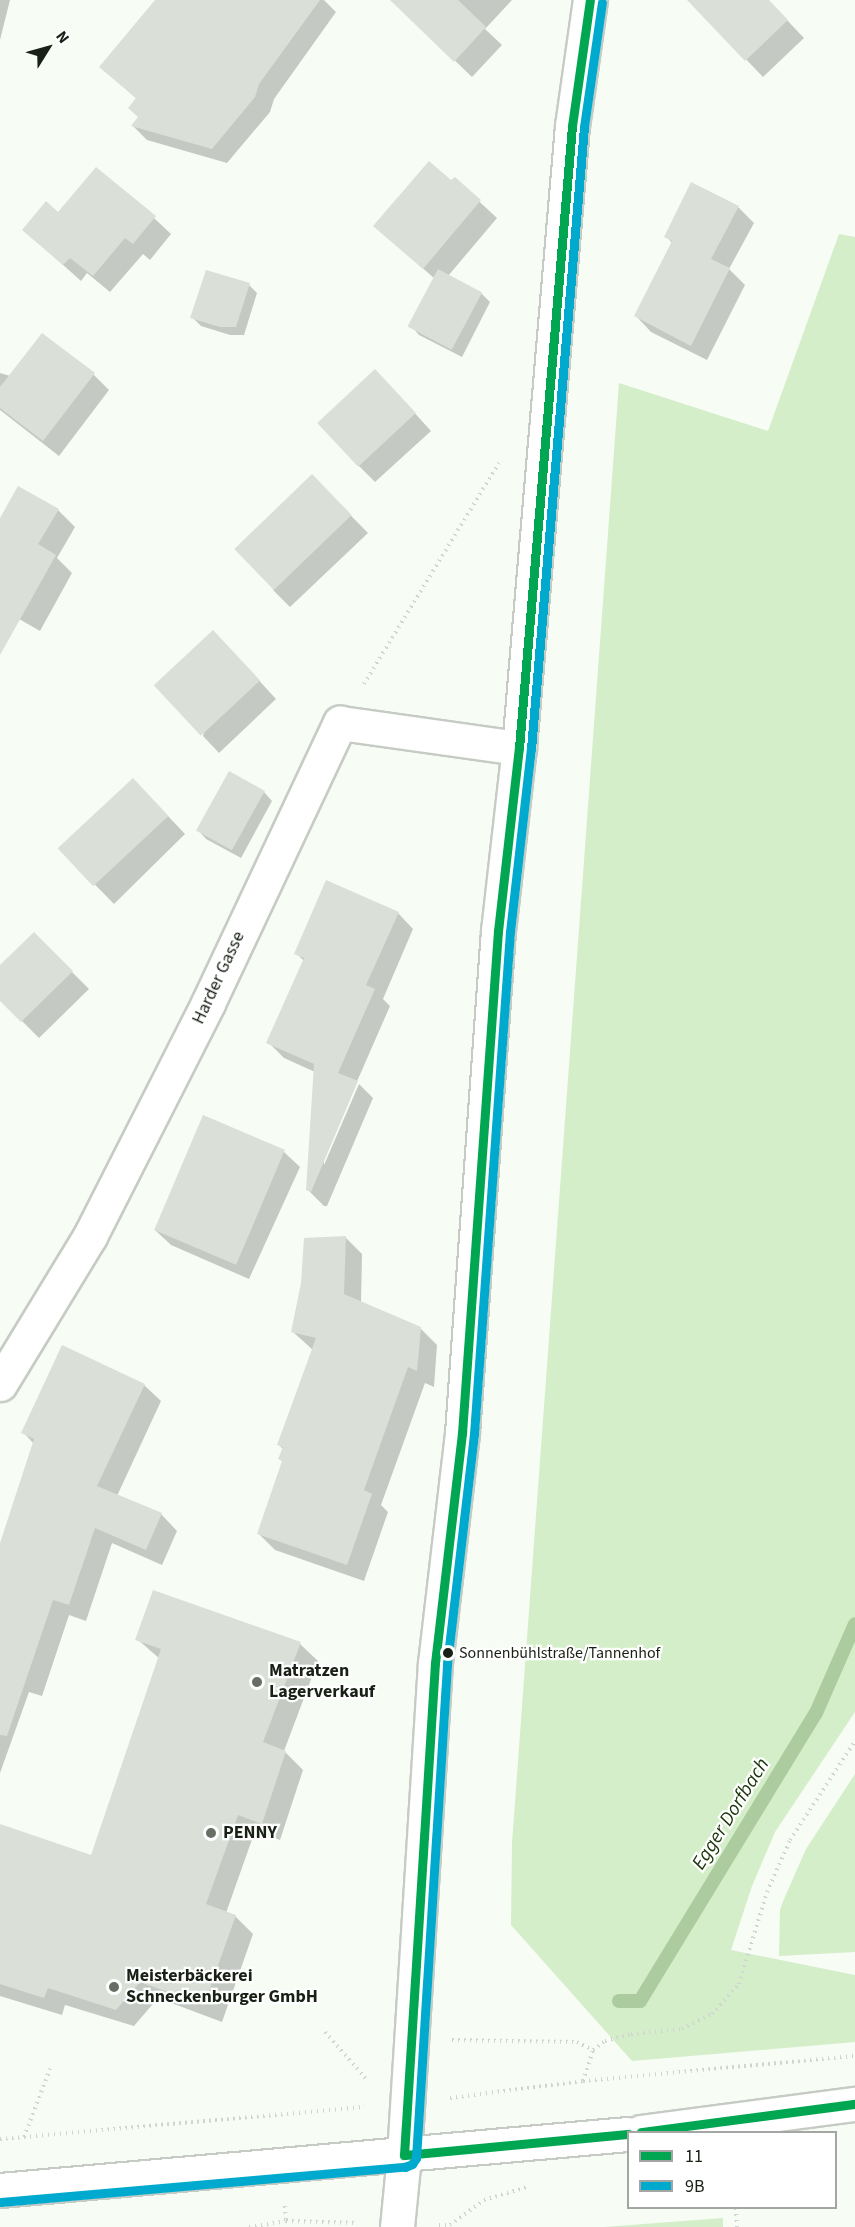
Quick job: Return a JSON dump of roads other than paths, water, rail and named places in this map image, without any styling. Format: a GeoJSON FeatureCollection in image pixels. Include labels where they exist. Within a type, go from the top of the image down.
{"type":"FeatureCollection","features":[{"type":"Feature","properties":{"kind":"street"},"geometry":{"type":"LineString","coordinates":[[397,2225],[404,2155],[398,2104],[411,2039],[435,1663],[462,1433],[498,931],[519,748],[572,126],[590,0]]}},
{"type":"Feature","properties":{"kind":"street","name":"Harder Gasse"},"geometry":{"type":"LineString","coordinates":[[0,1384],[90,1236],[208,1003],[340,723],[519,748]]}},
{"type":"Feature","properties":{"kind":"street"},"geometry":{"type":"LineString","coordinates":[[656,2131],[855,2104]]}},
{"type":"Feature","properties":{"kind":"street"},"geometry":{"type":"LineString","coordinates":[[0,2190],[627,2134]]}},
{"type":"Feature","properties":{"kind":"waterway","name":"Egger Dorfbach"},"geometry":{"type":"LineString","coordinates":[[619,2001],[640,2001],[816,1713],[855,1624]]}},
{"type":"Feature","properties":{"kind":"place","name":"Sonnenbühlstraße/Tannenhof"},"geometry":{"type":"Point","coordinates":[448,1653]}},
{"type":"Feature","properties":{"kind":"place","name":"Matratzen Lagerverkauf"},"geometry":{"type":"Point","coordinates":[257,1682]}},
{"type":"Feature","properties":{"kind":"place","name":"PENNY"},"geometry":{"type":"Point","coordinates":[211,1833]}},
{"type":"Feature","properties":{"kind":"place","name":"Meisterbäckerei Schneckenburger GmbH"},"geometry":{"type":"Point","coordinates":[114,1987]}}]}
